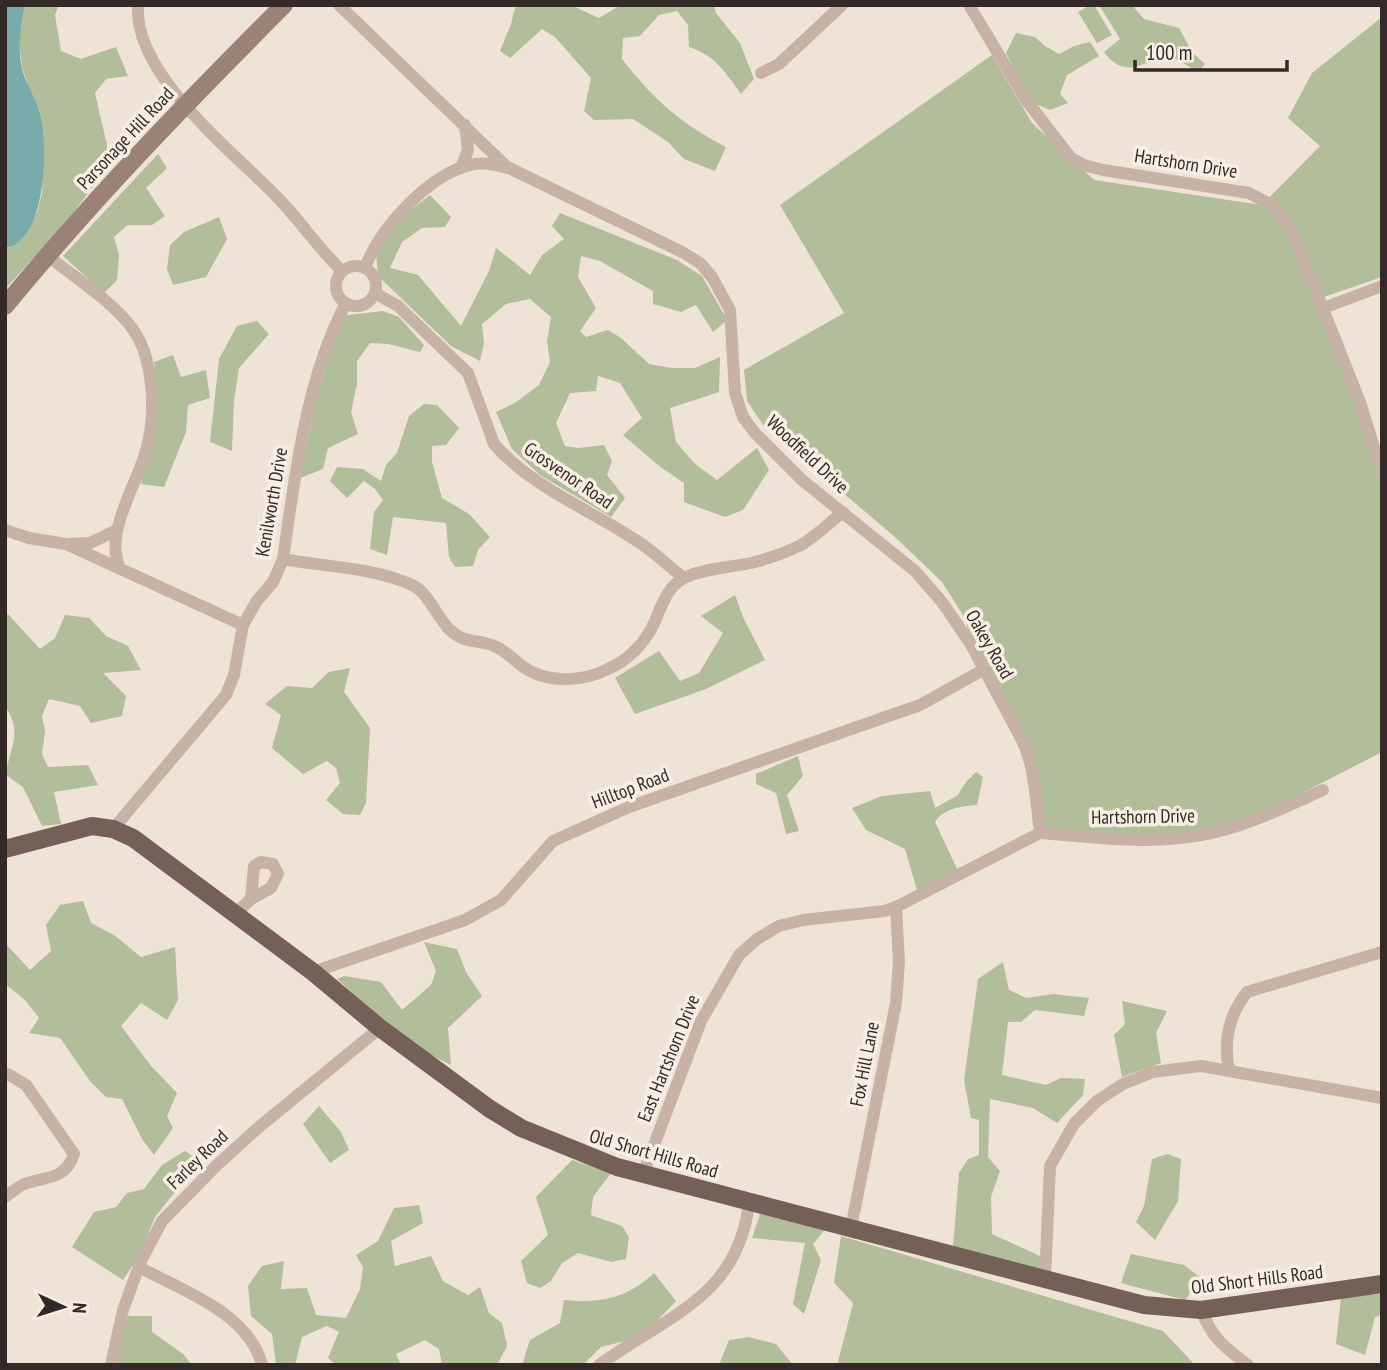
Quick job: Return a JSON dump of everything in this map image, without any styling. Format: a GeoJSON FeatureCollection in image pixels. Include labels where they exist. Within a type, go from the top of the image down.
{"type":"FeatureCollection","features":[{"type":"Feature","properties":{"kind":"main road","name":"Old Short Hills Road"},"geometry":{"type":"LineString","coordinates":[[5,849],[92,826],[113,829],[133,838],[313,972],[380,1028],[490,1109],[521,1128],[588,1157],[643,1174],[1144,1305],[1201,1310],[1382,1284]]}},
{"type":"Feature","properties":{"kind":"street"},"geometry":{"type":"LineString","coordinates":[[138,5],[142,34],[151,58],[184,105],[284,205],[342,271]]}},
{"type":"Feature","properties":{"kind":"street","name":"Parsonage Hill Road"},"geometry":{"type":"LineString","coordinates":[[5,306],[113,179],[284,5]]}},
{"type":"Feature","properties":{"kind":"street","name":"Woodfield Drive"},"geometry":{"type":"LineString","coordinates":[[339,5],[510,169],[700,263],[712,277],[730,310],[735,393],[743,417],[755,433],[802,480],[843,512],[801,545],[755,562],[684,578]]}},
{"type":"Feature","properties":{"kind":"street"},"geometry":{"type":"LineString","coordinates":[[761,73],[779,64],[842,5]]}},
{"type":"Feature","properties":{"kind":"street","name":"Hartshorn Drive"},"geometry":{"type":"LineString","coordinates":[[969,5],[1027,100],[1071,158],[1103,170],[1241,191],[1270,204],[1282,215],[1291,228],[1321,309],[1360,401],[1382,473]]}},
{"type":"Feature","properties":{"kind":"street"},"geometry":{"type":"LineString","coordinates":[[461,168],[468,150],[465,125]]}},
{"type":"Feature","properties":{"kind":"street"},"geometry":{"type":"LineString","coordinates":[[365,268],[379,240],[408,206],[425,191],[461,168],[481,164],[510,169]]}},
{"type":"Feature","properties":{"kind":"street"},"geometry":{"type":"LineString","coordinates":[[47,256],[119,313],[138,340],[149,370],[151,418],[148,446],[115,531],[114,550],[120,569]]}},
{"type":"Feature","properties":{"kind":"street"},"geometry":{"type":"LineString","coordinates":[[353,266],[365,268],[374,277],[374,293],[370,300],[362,305],[346,303],[336,289],[337,280],[342,271],[353,266]]}},
{"type":"Feature","properties":{"kind":"street"},"geometry":{"type":"LineString","coordinates":[[1321,309],[1382,286]]}},
{"type":"Feature","properties":{"kind":"street","name":"Grosvenor Road"},"geometry":{"type":"LineString","coordinates":[[374,293],[398,306],[468,373],[494,444],[501,452],[534,478],[646,547],[684,578]]}},
{"type":"Feature","properties":{"kind":"street","name":"Kenilworth Drive"},"geometry":{"type":"LineString","coordinates":[[113,829],[226,695],[234,675],[243,625],[256,602],[273,582],[283,559],[307,415],[331,336],[346,303]]}},
{"type":"Feature","properties":{"kind":"street","name":"Oakey Road"},"geometry":{"type":"LineString","coordinates":[[843,512],[915,570],[942,601],[970,643],[1024,744],[1033,772],[1040,833]]}},
{"type":"Feature","properties":{"kind":"street"},"geometry":{"type":"LineString","coordinates":[[5,530],[29,538],[66,544],[90,543],[115,531]]}},
{"type":"Feature","properties":{"kind":"street"},"geometry":{"type":"LineString","coordinates":[[66,544],[243,625]]}},
{"type":"Feature","properties":{"kind":"street"},"geometry":{"type":"LineString","coordinates":[[283,559],[369,571],[416,587],[458,637],[467,642],[491,644],[533,673],[558,678],[588,677],[624,660],[646,639],[656,621],[664,597],[684,578]]}},
{"type":"Feature","properties":{"kind":"street","name":"Hilltop Road"},"geometry":{"type":"LineString","coordinates":[[313,972],[466,920],[500,900],[553,841],[629,807],[920,705],[983,670]]}},
{"type":"Feature","properties":{"kind":"street","name":"Hartshorn Drive"},"geometry":{"type":"LineString","coordinates":[[1040,833],[1162,839],[1206,835],[1246,823],[1323,790]]}},
{"type":"Feature","properties":{"kind":"street","name":"East Hartshorn Drive"},"geometry":{"type":"LineString","coordinates":[[643,1174],[701,1021],[739,955],[757,939],[779,926],[803,920],[884,911],[895,907],[1040,833]]}},
{"type":"Feature","properties":{"kind":"street"},"geometry":{"type":"LineString","coordinates":[[235,914],[251,899]]}},
{"type":"Feature","properties":{"kind":"street","name":"Fox Hill Lane"},"geometry":{"type":"LineString","coordinates":[[852,1228],[896,1003],[899,962],[895,907]]}},
{"type":"Feature","properties":{"kind":"street"},"geometry":{"type":"LineString","coordinates":[[1229,1070],[1227,1032],[1233,1015],[1247,992],[1382,952]]}},
{"type":"Feature","properties":{"kind":"street","name":"Farley Road"},"geometry":{"type":"LineString","coordinates":[[111,1365],[123,1310],[139,1267],[162,1221],[259,1127],[380,1028]]}},
{"type":"Feature","properties":{"kind":"street"},"geometry":{"type":"LineString","coordinates":[[1045,1279],[1050,1166],[1065,1137],[1085,1112],[1116,1088],[1153,1072],[1185,1066],[1229,1070],[1382,1098]]}},
{"type":"Feature","properties":{"kind":"street"},"geometry":{"type":"LineString","coordinates":[[5,1075],[8,1074],[26,1085],[74,1154],[70,1166],[55,1177],[22,1185],[5,1197]]}},
{"type":"Feature","properties":{"kind":"street"},"geometry":{"type":"LineString","coordinates":[[599,1365],[686,1309],[717,1281],[740,1243],[749,1202]]}},
{"type":"Feature","properties":{"kind":"street"},"geometry":{"type":"LineString","coordinates":[[139,1267],[230,1316],[249,1334],[258,1349],[262,1365]]}},
{"type":"Feature","properties":{"kind":"street"},"geometry":{"type":"LineString","coordinates":[[1201,1310],[1218,1341],[1248,1365]]}},
{"type":"Feature","properties":{"kind":"green space"},"geometry":{"type":"Polygon","coordinates":[[[25,5],[59,5],[55,15],[61,51],[81,59],[116,47],[128,76],[106,79],[95,93],[111,163],[63,226],[5,289],[5,248],[9,248],[37,213],[42,193],[43,160],[30,92],[22,67],[19,40],[25,5]]]}},
{"type":"Feature","properties":{"kind":"green space"},"geometry":{"type":"Polygon","coordinates":[[[516,5],[571,5],[599,18],[621,5],[714,5],[716,13],[740,43],[754,79],[741,94],[713,60],[689,47],[688,25],[677,11],[659,15],[640,36],[623,38],[622,59],[645,87],[669,109],[695,129],[726,147],[715,171],[684,159],[668,142],[633,119],[594,120],[584,111],[591,78],[555,37],[542,29],[510,58],[500,51],[516,5]]]}},
{"type":"Feature","properties":{"kind":"green space"},"geometry":{"type":"Polygon","coordinates":[[[1094,5],[1112,35],[1097,43],[1078,12],[1094,5]]]}},
{"type":"Feature","properties":{"kind":"green space"},"geometry":{"type":"Polygon","coordinates":[[[1099,5],[1132,5],[1144,19],[1179,28],[1192,52],[1205,64],[1198,72],[1178,60],[1162,55],[1138,66],[1124,67],[1117,64],[1104,52],[1120,39],[1099,5]]]}},
{"type":"Feature","properties":{"kind":"green space"},"geometry":{"type":"Polygon","coordinates":[[[1382,17],[1382,277],[1315,300],[1382,459],[1382,752],[1242,824],[1144,840],[1035,829],[1024,758],[970,643],[966,620],[942,582],[895,537],[764,426],[747,401],[744,370],[844,313],[780,205],[992,55],[1032,123],[1094,180],[1262,205],[1320,146],[1288,118],[1312,73],[1382,17]]]}},
{"type":"Feature","properties":{"kind":"green space"},"geometry":{"type":"Polygon","coordinates":[[[1016,33],[1035,37],[1059,54],[1090,42],[1099,56],[1067,75],[1060,94],[1068,103],[1050,110],[1031,102],[1006,53],[1016,33]]]}},
{"type":"Feature","properties":{"kind":"green space"},"geometry":{"type":"Polygon","coordinates":[[[158,154],[167,168],[146,188],[165,216],[152,225],[128,225],[114,237],[119,255],[117,280],[104,293],[63,256],[158,154]]]}},
{"type":"Feature","properties":{"kind":"green space"},"geometry":{"type":"Polygon","coordinates":[[[430,195],[451,217],[445,227],[422,228],[402,242],[390,268],[418,275],[461,326],[489,271],[496,248],[530,275],[542,255],[564,239],[552,226],[560,213],[677,260],[702,276],[727,320],[713,332],[696,305],[681,312],[653,304],[653,291],[600,261],[581,256],[578,277],[596,308],[580,331],[586,337],[608,330],[621,338],[649,364],[695,368],[720,357],[719,392],[670,408],[676,442],[695,464],[717,480],[757,448],[769,470],[743,510],[725,517],[684,502],[684,483],[623,435],[642,418],[620,383],[598,376],[596,391],[570,393],[556,423],[565,446],[578,448],[604,445],[612,461],[607,475],[625,498],[611,517],[540,475],[512,449],[496,412],[515,403],[539,385],[550,362],[547,341],[551,317],[530,299],[506,304],[482,324],[484,343],[480,361],[451,346],[378,276],[376,252],[402,217],[430,195]]]}},
{"type":"Feature","properties":{"kind":"green space"},"geometry":{"type":"Polygon","coordinates":[[[219,217],[227,239],[206,277],[173,285],[167,269],[170,245],[184,232],[219,217]]]}},
{"type":"Feature","properties":{"kind":"green space"},"geometry":{"type":"Polygon","coordinates":[[[383,311],[399,317],[424,345],[420,352],[388,344],[370,343],[357,361],[357,384],[351,412],[358,434],[328,448],[323,469],[300,478],[316,400],[341,316],[383,311]]]}},
{"type":"Feature","properties":{"kind":"green space"},"geometry":{"type":"Polygon","coordinates":[[[257,321],[269,334],[239,368],[234,401],[232,451],[210,442],[219,359],[237,326],[257,321]]]}},
{"type":"Feature","properties":{"kind":"green space"},"geometry":{"type":"Polygon","coordinates":[[[173,355],[181,377],[206,370],[210,398],[188,405],[186,432],[164,487],[141,484],[154,424],[154,362],[173,355]]]}},
{"type":"Feature","properties":{"kind":"green space"},"geometry":{"type":"Polygon","coordinates":[[[424,404],[437,405],[459,428],[446,445],[432,446],[432,462],[442,498],[469,514],[490,537],[478,550],[473,566],[455,567],[449,557],[446,523],[393,517],[387,555],[370,549],[374,512],[383,500],[375,489],[364,481],[347,498],[330,481],[337,467],[363,469],[381,481],[386,465],[397,453],[409,416],[424,404]]]}},
{"type":"Feature","properties":{"kind":"green space"},"geometry":{"type":"Polygon","coordinates":[[[735,595],[765,660],[706,689],[635,714],[615,678],[659,651],[680,681],[699,673],[723,633],[701,616],[735,595]]]}},
{"type":"Feature","properties":{"kind":"green space"},"geometry":{"type":"Polygon","coordinates":[[[8,614],[40,649],[55,638],[65,615],[89,618],[106,636],[128,646],[141,670],[103,673],[126,696],[122,716],[91,723],[80,706],[49,699],[42,716],[45,731],[42,754],[48,767],[88,765],[98,785],[54,792],[61,824],[42,826],[23,787],[6,775],[14,740],[14,725],[5,706],[5,619],[8,614]]]}},
{"type":"Feature","properties":{"kind":"green space"},"geometry":{"type":"Polygon","coordinates":[[[350,668],[344,692],[370,728],[366,803],[360,815],[343,814],[326,800],[340,783],[336,768],[327,761],[303,774],[272,748],[281,715],[265,704],[287,686],[312,688],[329,672],[350,668]]]}},
{"type":"Feature","properties":{"kind":"green space"},"geometry":{"type":"Polygon","coordinates":[[[798,756],[803,776],[787,795],[799,831],[786,834],[776,793],[756,784],[756,774],[798,756]]]}},
{"type":"Feature","properties":{"kind":"green space"},"geometry":{"type":"Polygon","coordinates":[[[976,772],[983,777],[977,805],[948,811],[935,822],[958,871],[917,890],[905,849],[866,830],[852,808],[882,796],[930,791],[935,808],[958,795],[976,772]]]}},
{"type":"Feature","properties":{"kind":"green space"},"geometry":{"type":"Polygon","coordinates":[[[83,901],[91,923],[114,935],[141,957],[175,947],[178,1000],[167,1020],[141,1003],[121,1026],[151,1066],[177,1093],[167,1116],[173,1128],[154,1155],[142,1139],[122,1099],[106,1097],[90,1081],[60,1038],[29,1033],[39,1018],[25,1000],[5,984],[5,943],[30,970],[51,951],[46,925],[60,905],[83,901]]]}},
{"type":"Feature","properties":{"kind":"green space"},"geometry":{"type":"Polygon","coordinates":[[[424,942],[457,949],[466,972],[482,996],[448,1028],[451,1065],[410,1045],[337,979],[344,976],[381,982],[402,1010],[431,985],[436,971],[424,942]]]}},
{"type":"Feature","properties":{"kind":"green space"},"geometry":{"type":"Polygon","coordinates":[[[1003,962],[1009,990],[1026,998],[1053,994],[1089,998],[1084,1016],[1035,1010],[1021,1022],[1008,1022],[1002,1075],[1046,1085],[1061,1078],[1085,1079],[1083,1095],[1057,1123],[1033,1108],[990,1099],[988,1157],[1000,1171],[991,1197],[992,1234],[1040,1256],[1040,1274],[953,1247],[959,1173],[968,1159],[979,1155],[979,1120],[971,1118],[964,1080],[978,979],[1003,962]]]}},
{"type":"Feature","properties":{"kind":"green space"},"geometry":{"type":"Polygon","coordinates":[[[1122,1001],[1167,1011],[1156,1033],[1161,1063],[1122,1077],[1114,1035],[1125,1024],[1122,1001]]]}},
{"type":"Feature","properties":{"kind":"green space"},"geometry":{"type":"Polygon","coordinates":[[[319,1106],[341,1132],[349,1150],[330,1163],[303,1124],[319,1106]]]}},
{"type":"Feature","properties":{"kind":"green space"},"geometry":{"type":"Polygon","coordinates":[[[185,1151],[200,1161],[155,1217],[140,1254],[123,1280],[72,1247],[94,1212],[116,1207],[127,1193],[144,1189],[162,1165],[185,1151]]]}},
{"type":"Feature","properties":{"kind":"green space"},"geometry":{"type":"Polygon","coordinates":[[[1168,1154],[1181,1159],[1178,1201],[1155,1240],[1136,1222],[1144,1206],[1152,1159],[1168,1154]]]}},
{"type":"Feature","properties":{"kind":"green space"},"geometry":{"type":"Polygon","coordinates":[[[572,1160],[611,1173],[593,1197],[591,1215],[622,1226],[629,1237],[626,1259],[611,1262],[578,1253],[562,1263],[551,1281],[540,1288],[527,1283],[521,1261],[548,1235],[536,1197],[572,1160]]]}},
{"type":"Feature","properties":{"kind":"green space"},"geometry":{"type":"Polygon","coordinates":[[[419,1205],[423,1223],[391,1241],[395,1266],[431,1256],[443,1281],[468,1295],[480,1287],[489,1313],[502,1323],[507,1346],[497,1365],[442,1365],[439,1349],[425,1340],[396,1354],[401,1365],[336,1365],[328,1358],[339,1332],[327,1326],[302,1337],[295,1365],[276,1365],[272,1334],[251,1316],[248,1286],[262,1266],[284,1261],[281,1289],[307,1288],[316,1315],[346,1318],[360,1289],[363,1267],[356,1255],[378,1241],[394,1208],[419,1205]]]}},
{"type":"Feature","properties":{"kind":"green space"},"geometry":{"type":"Polygon","coordinates":[[[761,1211],[827,1227],[813,1244],[821,1260],[804,1314],[793,1304],[805,1243],[752,1238],[761,1211]]]}},
{"type":"Feature","properties":{"kind":"green space"},"geometry":{"type":"Polygon","coordinates":[[[841,1236],[1163,1331],[1195,1365],[841,1365],[838,1362],[853,1303],[834,1283],[841,1236]]]}},
{"type":"Feature","properties":{"kind":"green space"},"geometry":{"type":"Polygon","coordinates":[[[1131,1254],[1184,1265],[1201,1278],[1185,1300],[1121,1283],[1131,1254]]]}},
{"type":"Feature","properties":{"kind":"green space"},"geometry":{"type":"Polygon","coordinates":[[[654,1273],[676,1301],[656,1322],[625,1341],[601,1347],[583,1365],[522,1365],[530,1340],[560,1323],[564,1300],[601,1300],[623,1294],[654,1273]]]}},
{"type":"Feature","properties":{"kind":"green space"},"geometry":{"type":"Polygon","coordinates":[[[1382,1294],[1382,1315],[1375,1317],[1365,1355],[1336,1344],[1341,1297],[1382,1294]]]}},
{"type":"Feature","properties":{"kind":"green space"},"geometry":{"type":"Polygon","coordinates":[[[128,1316],[152,1316],[152,1332],[183,1354],[192,1365],[116,1365],[128,1316]]]}},
{"type":"Feature","properties":{"kind":"green space"},"geometry":{"type":"Polygon","coordinates":[[[749,1337],[776,1344],[793,1365],[719,1365],[729,1340],[749,1337]]]}},
{"type":"Feature","properties":{"kind":"water"},"geometry":{"type":"Polygon","coordinates":[[[5,5],[25,5],[20,34],[21,64],[39,112],[44,151],[41,193],[36,213],[29,230],[19,242],[5,248],[5,5]]]}}]}
